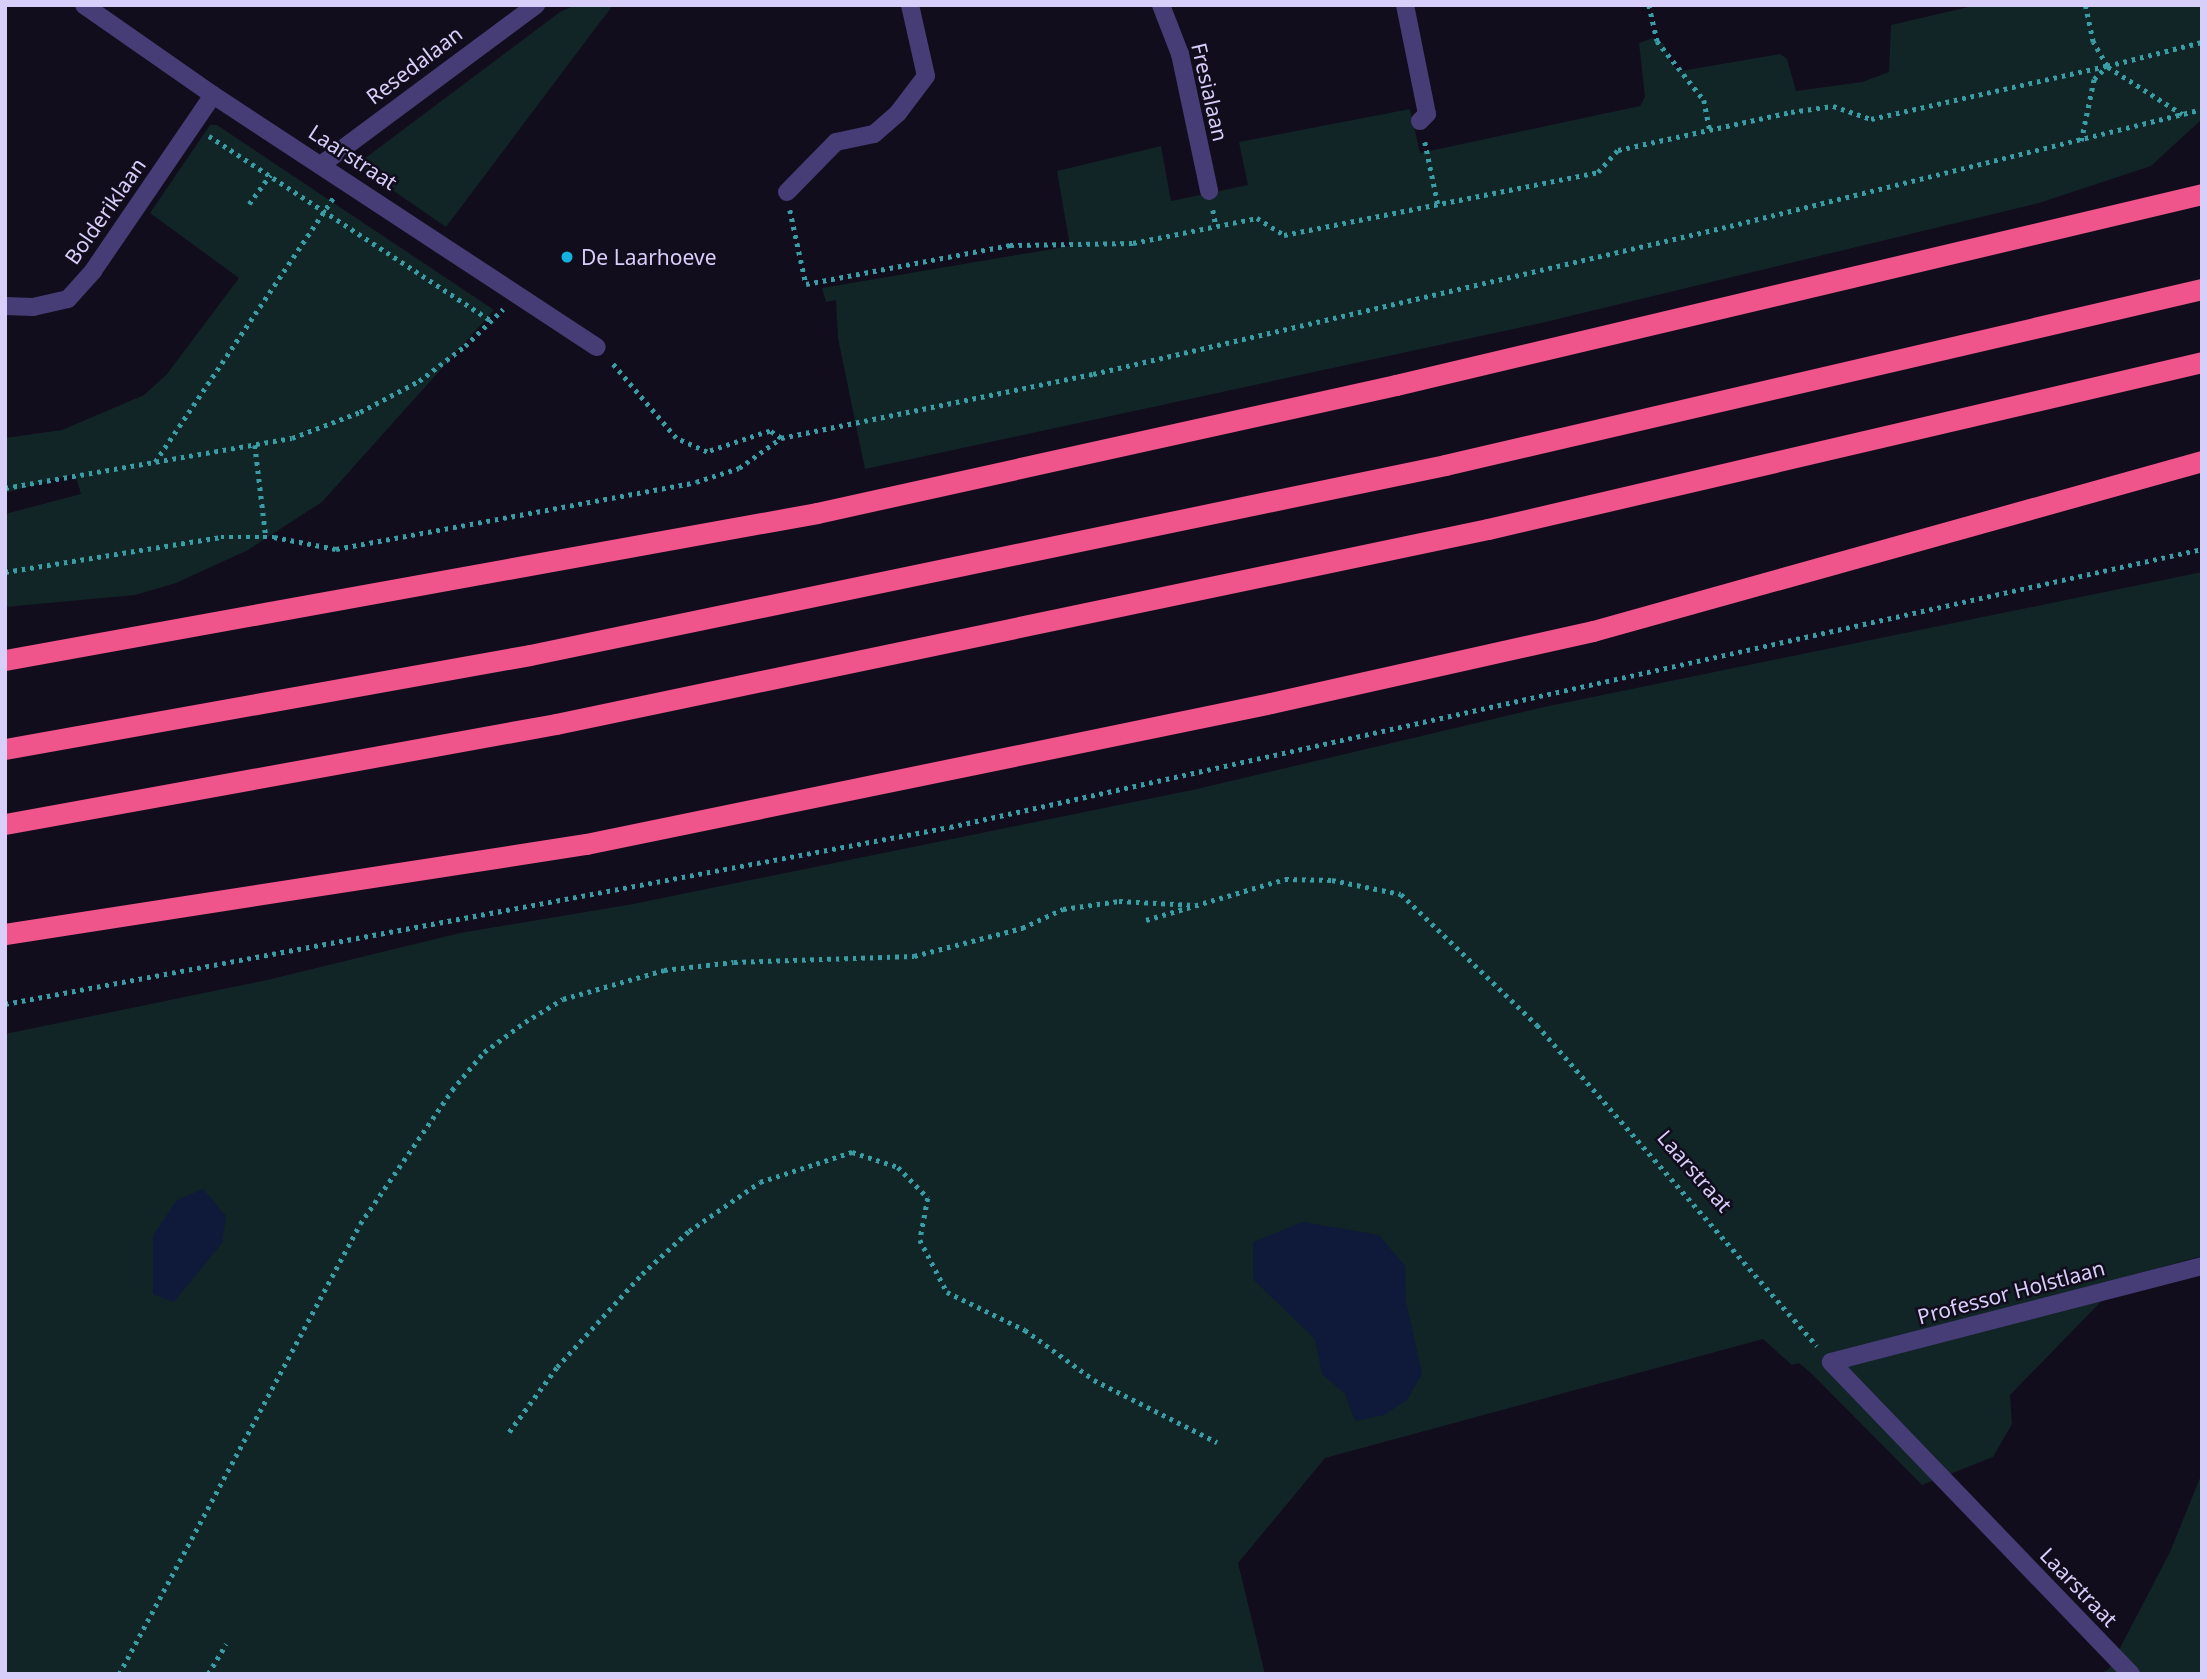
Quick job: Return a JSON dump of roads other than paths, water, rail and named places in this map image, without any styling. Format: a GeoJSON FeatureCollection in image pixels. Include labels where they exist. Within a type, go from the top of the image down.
{"type":"FeatureCollection","features":[{"type":"Feature","properties":{"kind":"highway"},"geometry":{"type":"LineString","coordinates":[[5,660],[517,570],[844,507],[1382,388],[2202,194]]}},
{"type":"Feature","properties":{"kind":"highway"},"geometry":{"type":"LineString","coordinates":[[5,749],[530,655],[1431,468],[2202,289]]}},
{"type":"Feature","properties":{"kind":"highway"},"geometry":{"type":"LineString","coordinates":[[5,824],[555,724],[1488,529],[2202,362]]}},
{"type":"Feature","properties":{"kind":"highway"},"geometry":{"type":"LineString","coordinates":[[5,934],[586,844],[1284,700],[1631,621],[2202,461]]}},
{"type":"Feature","properties":{"kind":"street","name":"Laarstraat"},"geometry":{"type":"LineString","coordinates":[[84,5],[208,103],[346,179],[597,347]]}},
{"type":"Feature","properties":{"kind":"street","name":"Resedalaan"},"geometry":{"type":"LineString","coordinates":[[322,164],[536,5]]}},
{"type":"Feature","properties":{"kind":"street"},"geometry":{"type":"LineString","coordinates":[[787,192],[836,142],[874,134],[898,113],[926,76],[910,5]]}},
{"type":"Feature","properties":{"kind":"street","name":"Fresialaan"},"geometry":{"type":"LineString","coordinates":[[1161,5],[1180,54],[1209,191]]}},
{"type":"Feature","properties":{"kind":"street"},"geometry":{"type":"LineString","coordinates":[[1405,5],[1427,114],[1420,121]]}},
{"type":"Feature","properties":{"kind":"street","name":"Bolderiklaan"},"geometry":{"type":"LineString","coordinates":[[5,306],[33,307],[68,299],[93,271],[208,103]]}},
{"type":"Feature","properties":{"kind":"street","name":"Professor Holstlaan"},"geometry":{"type":"LineString","coordinates":[[1831,1362],[2202,1266]]}},
{"type":"Feature","properties":{"kind":"street","name":"Laarstraat"},"geometry":{"type":"LineString","coordinates":[[1831,1362],[2131,1674]]}},
{"type":"Feature","properties":{"kind":"water"},"geometry":{"type":"Polygon","coordinates":[[[203,1189],[226,1216],[222,1243],[174,1302],[153,1294],[153,1236],[177,1200],[203,1189]]]}},
{"type":"Feature","properties":{"kind":"water"},"geometry":{"type":"Polygon","coordinates":[[[1303,1222],[1379,1235],[1405,1266],[1406,1301],[1422,1374],[1407,1400],[1384,1415],[1355,1421],[1345,1394],[1322,1374],[1315,1339],[1253,1279],[1253,1242],[1303,1222]]]}},
{"type":"Feature","properties":{"kind":"place","name":"De Laarhoeve"},"geometry":{"type":"Point","coordinates":[567,257]}}]}
